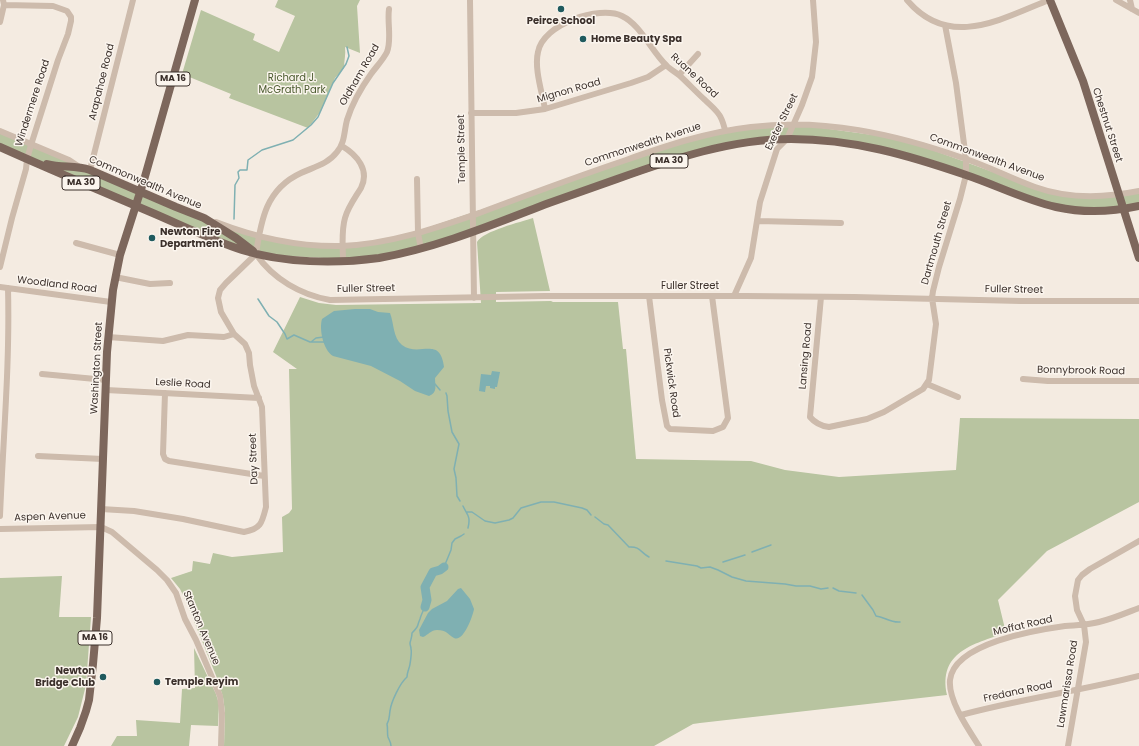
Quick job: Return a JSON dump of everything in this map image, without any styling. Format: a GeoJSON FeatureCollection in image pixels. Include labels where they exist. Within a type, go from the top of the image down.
{"type":"FeatureCollection","features":[{"type":"Feature","properties":{"kind":"main road","name":"Washington Street"},"geometry":{"type":"LineString","coordinates":[[72,746],[84,720],[89,700],[97,618],[102,459],[108,337],[115,276],[196,0]]}},
{"type":"Feature","properties":{"kind":"main road","name":"Chestnut Street"},"geometry":{"type":"LineString","coordinates":[[1050,0],[1083,81],[1139,258]]}},
{"type":"Feature","properties":{"kind":"main road","name":"Commonwealth Avenue"},"geometry":{"type":"LineString","coordinates":[[0,147],[233,247],[256,254],[309,261],[343,261],[377,258],[421,249],[637,172],[690,155],[738,143],[787,139],[853,143],[889,152],[966,175],[1023,197],[1058,208],[1092,211],[1124,209],[1139,206]]}},
{"type":"Feature","properties":{"kind":"main road","name":"Commonwealth Avenue"},"geometry":{"type":"LineString","coordinates":[[26,159],[56,166],[78,166],[90,170],[176,208],[204,218],[227,232],[256,254]]}},
{"type":"Feature","properties":{"kind":"street","name":"Arapahoe Road"},"geometry":{"type":"LineString","coordinates":[[90,170],[133,0]]}},
{"type":"Feature","properties":{"kind":"street","name":"Temple Street"},"geometry":{"type":"LineString","coordinates":[[470,0],[474,298]]}},
{"type":"Feature","properties":{"kind":"street","name":"Exeter Street"},"geometry":{"type":"LineString","coordinates":[[734,296],[751,258],[764,190],[777,149],[787,139],[812,77],[816,42],[813,0]]}},
{"type":"Feature","properties":{"kind":"street"},"geometry":{"type":"LineString","coordinates":[[907,0],[924,16],[945,25],[964,27],[984,25],[1050,0]]}},
{"type":"Feature","properties":{"kind":"street"},"geometry":{"type":"LineString","coordinates":[[1116,0],[1139,13]]}},
{"type":"Feature","properties":{"kind":"street"},"geometry":{"type":"LineString","coordinates":[[1130,0],[1132,9]]}},
{"type":"Feature","properties":{"kind":"street"},"geometry":{"type":"LineString","coordinates":[[0,22],[3,2]]}},
{"type":"Feature","properties":{"kind":"street","name":"Windermere Road"},"geometry":{"type":"LineString","coordinates":[[0,267],[26,169],[26,159],[30,145],[68,34],[71,21],[71,17],[67,11],[53,6],[3,2]]}},
{"type":"Feature","properties":{"kind":"street","name":"Oldham Road"},"geometry":{"type":"LineString","coordinates":[[342,146],[350,112],[367,80],[386,52],[389,41],[389,9]]}},
{"type":"Feature","properties":{"kind":"street","name":"Ruane Road"},"geometry":{"type":"LineString","coordinates":[[545,109],[537,64],[537,53],[539,47],[549,33],[565,23],[577,18],[603,12],[624,17],[634,25],[666,66],[679,75],[716,111],[726,130]]}},
{"type":"Feature","properties":{"kind":"street","name":"Dartmouth Street"},"geometry":{"type":"LineString","coordinates":[[927,384],[929,380],[936,324],[932,298],[939,267],[966,175],[966,159],[956,83],[945,25]]}},
{"type":"Feature","properties":{"kind":"street"},"geometry":{"type":"LineString","coordinates":[[679,75],[698,54]]}},
{"type":"Feature","properties":{"kind":"street","name":"Mignon Road"},"geometry":{"type":"LineString","coordinates":[[471,114],[516,113],[545,109],[648,77],[666,66]]}},
{"type":"Feature","properties":{"kind":"street","name":"Commonwealth Avenue"},"geometry":{"type":"LineString","coordinates":[[204,218],[259,237],[288,243],[343,246],[383,241],[418,233],[472,215],[682,140],[726,130],[755,126],[793,124],[841,126],[902,139],[966,159],[1037,188],[1057,193],[1081,196],[1119,195],[1139,192]]}},
{"type":"Feature","properties":{"kind":"street","name":"Commonwealth Avenue"},"geometry":{"type":"LineString","coordinates":[[0,131],[30,145],[69,160],[78,166]]}},
{"type":"Feature","properties":{"kind":"street"},"geometry":{"type":"LineString","coordinates":[[256,254],[264,214],[276,190],[292,178],[322,165],[337,153],[342,146],[352,152],[360,162],[364,176],[363,184],[349,207],[344,219],[343,261]]}},
{"type":"Feature","properties":{"kind":"street"},"geometry":{"type":"LineString","coordinates":[[417,179],[418,233],[421,249]]}},
{"type":"Feature","properties":{"kind":"street"},"geometry":{"type":"LineString","coordinates":[[758,221],[841,223]]}},
{"type":"Feature","properties":{"kind":"street"},"geometry":{"type":"LineString","coordinates":[[76,243],[120,255]]}},
{"type":"Feature","properties":{"kind":"street","name":"Fuller Street"},"geometry":{"type":"LineString","coordinates":[[256,254],[268,268],[286,283],[318,298],[342,300],[649,296],[821,296],[1021,301],[1139,301]]}},
{"type":"Feature","properties":{"kind":"street","name":"Day Street"},"geometry":{"type":"LineString","coordinates":[[101,509],[134,511],[183,519],[244,532],[252,531],[259,527],[264,518],[266,507],[263,414],[254,386],[249,353],[245,344],[234,334],[221,312],[218,298],[220,290],[256,254]]}},
{"type":"Feature","properties":{"kind":"street"},"geometry":{"type":"LineString","coordinates":[[115,276],[150,284],[170,282]]}},
{"type":"Feature","properties":{"kind":"street","name":"Woodland Road"},"geometry":{"type":"LineString","coordinates":[[0,287],[112,302]]}},
{"type":"Feature","properties":{"kind":"street"},"geometry":{"type":"LineString","coordinates":[[0,516],[7,372],[8,288]]}},
{"type":"Feature","properties":{"kind":"street","name":"Pickwick Road"},"geometry":{"type":"LineString","coordinates":[[649,296],[662,400],[667,426],[670,429],[713,431],[723,427],[728,418],[712,296]]}},
{"type":"Feature","properties":{"kind":"street","name":"Lansing Road"},"geometry":{"type":"LineString","coordinates":[[821,296],[810,417],[817,424],[829,427],[868,419],[909,398],[923,389],[927,384]]}},
{"type":"Feature","properties":{"kind":"street"},"geometry":{"type":"LineString","coordinates":[[108,337],[163,341],[188,335],[224,337],[234,334]]}},
{"type":"Feature","properties":{"kind":"street"},"geometry":{"type":"LineString","coordinates":[[42,374],[106,380]]}},
{"type":"Feature","properties":{"kind":"street","name":"Bonnybrook Road"},"geometry":{"type":"LineString","coordinates":[[1023,379],[1048,381],[1139,381]]}},
{"type":"Feature","properties":{"kind":"street"},"geometry":{"type":"LineString","coordinates":[[927,384],[958,397]]}},
{"type":"Feature","properties":{"kind":"street","name":"Leslie Road"},"geometry":{"type":"LineString","coordinates":[[106,390],[259,398]]}},
{"type":"Feature","properties":{"kind":"street"},"geometry":{"type":"LineString","coordinates":[[164,393],[163,454],[165,458],[169,460],[264,476]]}},
{"type":"Feature","properties":{"kind":"street"},"geometry":{"type":"LineString","coordinates":[[38,456],[102,459]]}},
{"type":"Feature","properties":{"kind":"street","name":"Aspen Avenue"},"geometry":{"type":"LineString","coordinates":[[0,529],[101,527]]}},
{"type":"Feature","properties":{"kind":"street","name":"Stanton Avenue"},"geometry":{"type":"LineString","coordinates":[[101,527],[112,532],[157,570],[175,591],[185,619],[196,640],[220,696],[222,713],[221,746]]}},
{"type":"Feature","properties":{"kind":"street","name":"Lawmarissa Road"},"geometry":{"type":"LineString","coordinates":[[1068,746],[1086,642],[1084,625],[1078,610],[1075,596],[1078,580],[1090,569],[1139,541]]}},
{"type":"Feature","properties":{"kind":"street","name":"Moffat Road"},"geometry":{"type":"LineString","coordinates":[[979,746],[954,701],[950,681],[953,669],[962,658],[988,645],[1008,638],[1036,631],[1099,622],[1139,608]]}},
{"type":"Feature","properties":{"kind":"street","name":"Fredana Road"},"geometry":{"type":"LineString","coordinates":[[961,715],[987,708],[1139,676]]}},
{"type":"Feature","properties":{"kind":"green space","name":"Richard J. McGrath Park"},"geometry":{"type":"Polygon","coordinates":[[[278,0],[360,0],[357,6],[360,53],[345,47],[344,68],[335,78],[321,111],[308,128],[229,98],[231,94],[182,74],[201,10],[255,34],[253,40],[279,52],[295,16],[275,7],[278,0]]]}},
{"type":"Feature","properties":{"kind":"green space"},"geometry":{"type":"Polygon","coordinates":[[[793,124],[902,139],[1037,188],[1081,196],[1139,191],[1139,206],[1124,209],[1059,208],[920,160],[806,139],[720,147],[438,244],[358,260],[256,254],[0,147],[0,131],[240,232],[324,246],[391,240],[706,134],[793,124]]]}},
{"type":"Feature","properties":{"kind":"green space"},"geometry":{"type":"Polygon","coordinates":[[[533,218],[550,291],[496,292],[496,302],[618,302],[623,349],[626,349],[636,459],[751,461],[785,470],[839,477],[956,470],[960,418],[1139,419],[1139,502],[1047,551],[998,600],[1006,633],[970,646],[953,659],[948,669],[946,680],[947,695],[693,724],[654,746],[224,746],[225,712],[223,697],[217,678],[185,599],[180,589],[171,578],[192,571],[193,561],[210,564],[213,553],[232,557],[283,552],[282,517],[289,513],[292,509],[289,369],[297,369],[273,352],[300,297],[319,303],[336,305],[481,303],[477,242],[487,234],[494,231],[533,218]]]}},
{"type":"Feature","properties":{"kind":"green space"},"geometry":{"type":"Polygon","coordinates":[[[62,576],[59,617],[91,617],[86,685],[78,717],[64,746],[0,746],[0,578],[62,576]]]}},
{"type":"Feature","properties":{"kind":"green space"},"geometry":{"type":"Polygon","coordinates":[[[194,648],[216,694],[219,704],[218,726],[191,725],[189,746],[111,746],[117,736],[137,736],[136,720],[180,723],[182,689],[195,688],[194,648]]]}},
{"type":"Feature","properties":{"kind":"water"},"geometry":{"type":"Polygon","coordinates":[[[370,309],[378,312],[390,313],[395,334],[402,345],[415,349],[433,349],[438,352],[442,357],[444,367],[435,378],[434,393],[429,396],[415,391],[400,381],[371,366],[333,356],[330,353],[324,344],[321,328],[322,319],[334,311],[370,309]]]}},
{"type":"Feature","properties":{"kind":"water"},"geometry":{"type":"Polygon","coordinates":[[[492,371],[500,372],[497,387],[495,387],[495,389],[490,388],[490,386],[486,386],[485,392],[479,391],[481,374],[491,375],[492,371]]]}},
{"type":"Feature","properties":{"kind":"water"},"geometry":{"type":"Polygon","coordinates":[[[461,588],[470,599],[474,609],[470,623],[461,637],[454,638],[445,631],[440,630],[433,631],[423,637],[420,636],[419,630],[428,613],[432,609],[447,601],[458,589],[461,588]]]}},
{"type":"Feature","properties":{"kind":"waterway"},"geometry":{"type":"LineString","coordinates":[[234,219],[235,185],[239,178],[238,172],[240,170],[247,170],[248,160],[262,150],[293,140],[318,117],[333,83],[346,64],[349,56],[347,47]]}},
{"type":"Feature","properties":{"kind":"waterway"},"geometry":{"type":"LineString","coordinates":[[258,299],[269,316],[277,322],[287,339],[294,335],[310,342],[325,342]]}},
{"type":"Feature","properties":{"kind":"waterway"},"geometry":{"type":"LineString","coordinates":[[311,342],[316,338],[324,337]]}},
{"type":"Feature","properties":{"kind":"waterway"},"geometry":{"type":"LineString","coordinates":[[435,384],[440,390]]}},
{"type":"Feature","properties":{"kind":"waterway"},"geometry":{"type":"LineString","coordinates":[[446,393],[452,432],[459,444],[454,469],[457,496],[460,501]]}},
{"type":"Feature","properties":{"kind":"waterway"},"geometry":{"type":"LineString","coordinates":[[467,512],[472,512],[485,521],[495,523],[513,518],[521,508],[541,502],[554,502],[582,508],[587,510],[591,515]]}},
{"type":"Feature","properties":{"kind":"waterway"},"geometry":{"type":"LineString","coordinates":[[463,506],[469,518],[468,528]]}},
{"type":"Feature","properties":{"kind":"waterway"},"geometry":{"type":"LineString","coordinates":[[595,517],[604,524],[608,525],[629,547],[636,548],[649,557]]}},
{"type":"Feature","properties":{"kind":"waterway"},"geometry":{"type":"LineString","coordinates":[[444,567],[451,550],[452,543],[455,539],[464,534]]}},
{"type":"Feature","properties":{"kind":"waterway"},"geometry":{"type":"LineString","coordinates":[[752,552],[771,545]]}},
{"type":"Feature","properties":{"kind":"waterway"},"geometry":{"type":"LineString","coordinates":[[723,562],[745,555]]}},
{"type":"Feature","properties":{"kind":"waterway"},"geometry":{"type":"LineString","coordinates":[[666,561],[701,568],[710,567],[732,577],[746,581],[810,586],[821,589],[828,588]]}},
{"type":"Feature","properties":{"kind":"waterway"},"geometry":{"type":"LineString","coordinates":[[425,607],[427,600],[425,587],[433,572],[444,567]]}},
{"type":"Feature","properties":{"kind":"waterway"},"geometry":{"type":"LineString","coordinates":[[833,588],[839,591],[856,593]]}},
{"type":"Feature","properties":{"kind":"waterway"},"geometry":{"type":"LineString","coordinates":[[862,595],[876,616],[893,622],[900,622]]}},
{"type":"Feature","properties":{"kind":"waterway"},"geometry":{"type":"LineString","coordinates":[[391,746],[387,724],[391,707],[399,688],[407,677],[411,659],[410,643],[412,633],[417,627],[425,607]]}},
{"type":"Feature","properties":{"kind":"place","name":"Peirce School"},"geometry":{"type":"Point","coordinates":[561,9]}},
{"type":"Feature","properties":{"kind":"place","name":"Home Beauty Spa"},"geometry":{"type":"Point","coordinates":[583,39]}},
{"type":"Feature","properties":{"kind":"place","name":"Newton Fire Department"},"geometry":{"type":"Point","coordinates":[152,238]}},
{"type":"Feature","properties":{"kind":"place","name":"Newton Bridge Club"},"geometry":{"type":"Point","coordinates":[103,677]}},
{"type":"Feature","properties":{"kind":"place","name":"Temple Reyim"},"geometry":{"type":"Point","coordinates":[157,682]}}]}
